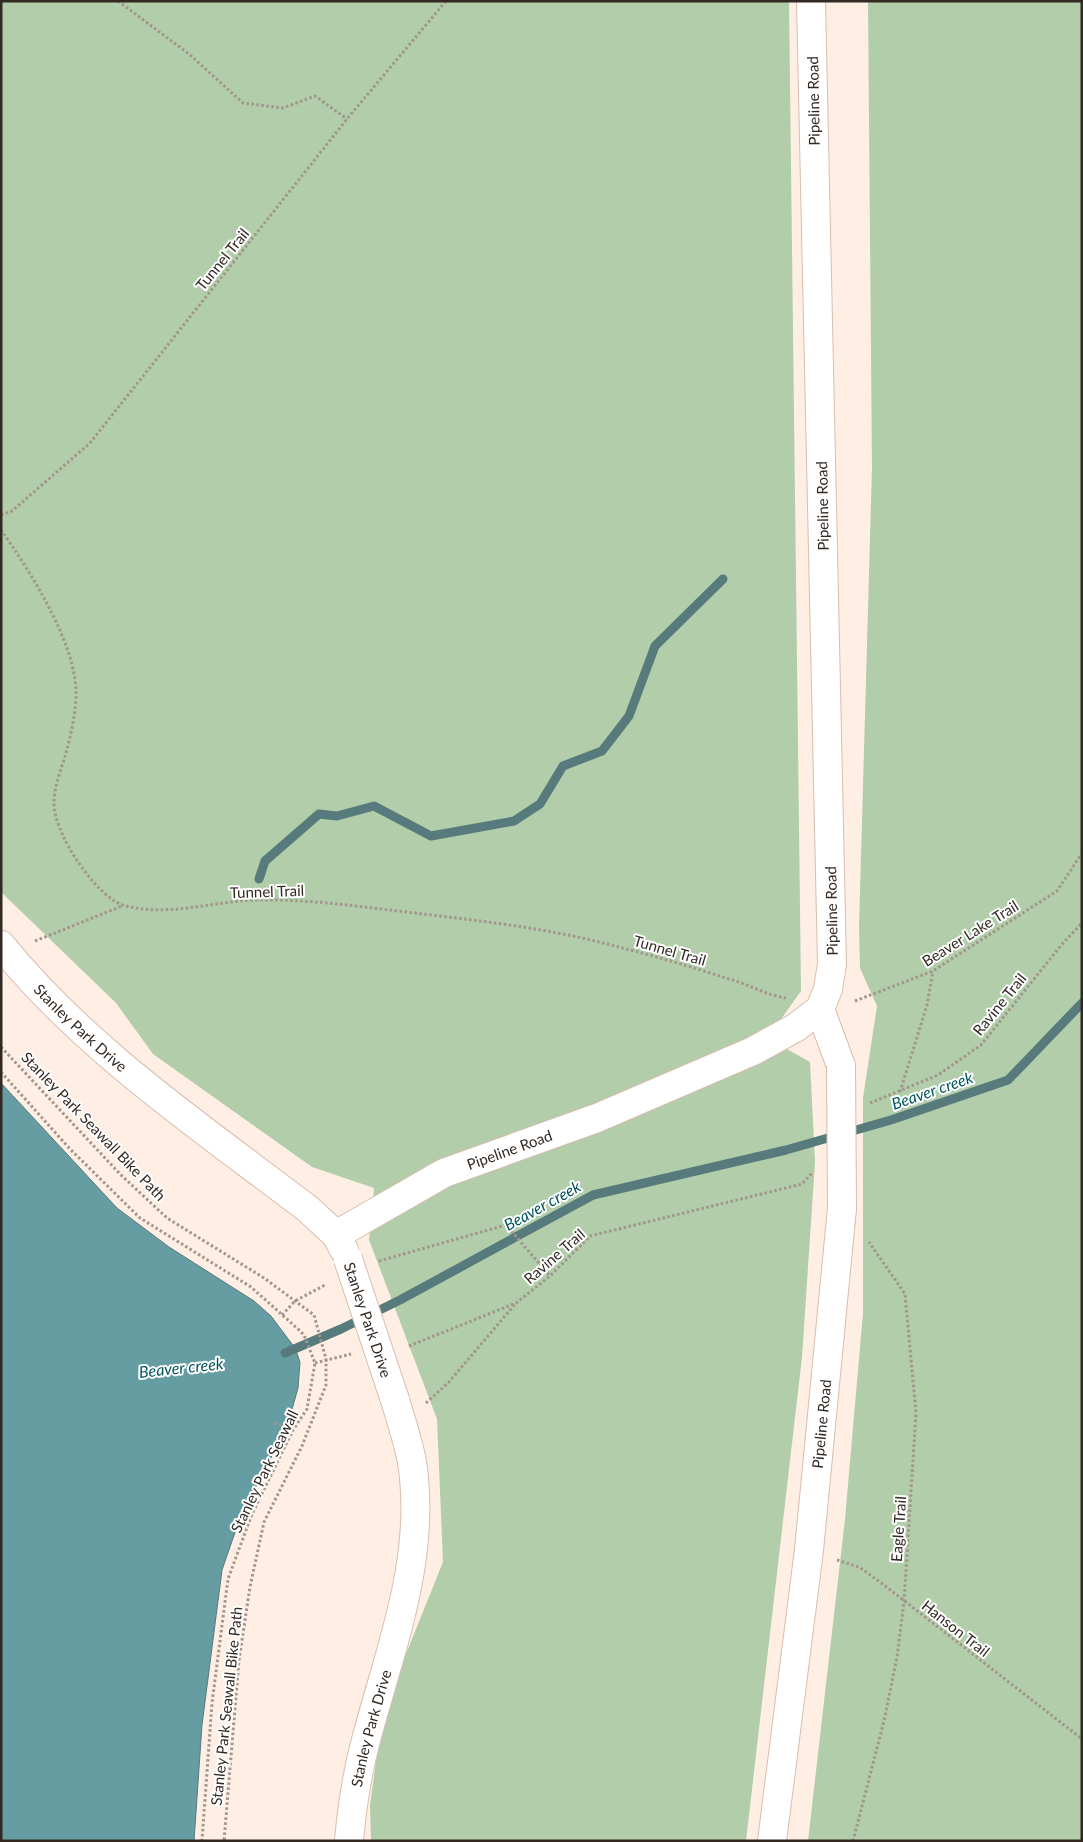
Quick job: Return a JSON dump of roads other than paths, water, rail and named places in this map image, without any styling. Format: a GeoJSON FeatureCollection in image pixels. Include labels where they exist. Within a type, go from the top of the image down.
{"type":"FeatureCollection","features":[{"type":"Feature","properties":{"kind":"street","name":"Pipeline Road"},"geometry":{"type":"LineString","coordinates":[[336,1234],[444,1173],[598,1118],[753,1051],[795,1028],[820,1009],[828,989],[832,964],[811,1]]}},
{"type":"Feature","properties":{"kind":"street","name":"Stanley Park Drive"},"geometry":{"type":"LineString","coordinates":[[1,945],[62,1010],[115,1060],[308,1209],[336,1234],[348,1259],[395,1400],[412,1462],[414,1507],[410,1573],[401,1620],[366,1741],[352,1810],[349,1841]]}},
{"type":"Feature","properties":{"kind":"street","name":"Pipeline Road"},"geometry":{"type":"LineString","coordinates":[[772,1841],[809,1550],[842,1208],[841,1066],[820,1009]]}},
{"type":"Feature","properties":{"kind":"water"},"geometry":{"type":"Polygon","coordinates":[[[1,1083],[117,1208],[169,1247],[254,1301],[271,1316],[295,1348],[300,1362],[298,1388],[287,1427],[241,1515],[222,1570],[202,1725],[194,1841],[1,1841],[1,1083]]]}},
{"type":"Feature","properties":{"kind":"waterway"},"geometry":{"type":"LineString","coordinates":[[259,879],[265,861],[319,814],[337,816],[374,806],[431,836],[514,821],[540,804],[563,766],[602,751],[629,716],[655,646],[723,579]]}},
{"type":"Feature","properties":{"kind":"waterway","name":"Beaver creek"},"geometry":{"type":"LineString","coordinates":[[285,1353],[341,1329],[400,1300],[593,1195],[786,1150],[891,1120],[1008,1080],[1082,1003]]}}]}
